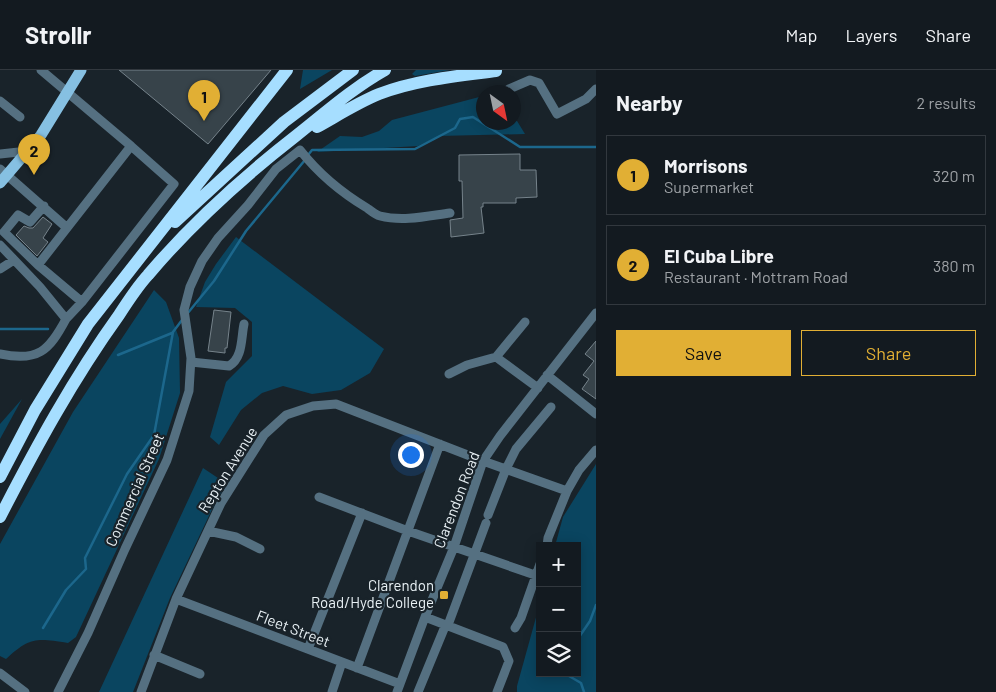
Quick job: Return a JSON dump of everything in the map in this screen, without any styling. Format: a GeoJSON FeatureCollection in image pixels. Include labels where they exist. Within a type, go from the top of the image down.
{"type":"FeatureCollection","features":[{"type":"Feature","properties":{"kind":"highway"},"geometry":{"type":"LineString","coordinates":[[0,477],[35,410],[88,324],[287,70]]}},
{"type":"Feature","properties":{"kind":"highway"},"geometry":{"type":"LineString","coordinates":[[145,249],[284,122],[353,70]]}},
{"type":"Feature","properties":{"kind":"highway"},"geometry":{"type":"LineString","coordinates":[[0,517],[63,398],[93,351],[147,276],[186,233],[228,193],[279,149],[363,83],[385,70]]}},
{"type":"Feature","properties":{"kind":"highway"},"geometry":{"type":"LineString","coordinates":[[279,149],[378,94],[448,77],[499,70]]}},
{"type":"Feature","properties":{"kind":"main road"},"geometry":{"type":"LineString","coordinates":[[3,176],[28,151],[40,135],[81,70]]}},
{"type":"Feature","properties":{"kind":"street"},"geometry":{"type":"LineString","coordinates":[[0,354],[19,357],[38,353],[51,344],[66,319],[82,302],[174,184],[118,134],[41,70]]}},
{"type":"Feature","properties":{"kind":"street"},"geometry":{"type":"LineString","coordinates":[[520,85],[530,80],[539,83],[557,114],[586,99],[596,89]]}},
{"type":"Feature","properties":{"kind":"street"},"geometry":{"type":"LineString","coordinates":[[0,101],[20,117]]}},
{"type":"Feature","properties":{"kind":"street"},"geometry":{"type":"LineString","coordinates":[[38,265],[131,146]]}},
{"type":"Feature","properties":{"kind":"street","name":"Commercial Street"},"geometry":{"type":"LineString","coordinates":[[58,692],[88,633],[167,460],[189,391],[191,362],[184,310],[190,286],[202,261],[218,238],[248,205],[276,168],[300,150],[308,160],[348,196],[379,216],[418,218],[450,213]]}},
{"type":"Feature","properties":{"kind":"street"},"geometry":{"type":"LineString","coordinates":[[0,154],[28,151]]}},
{"type":"Feature","properties":{"kind":"street"},"geometry":{"type":"LineString","coordinates":[[3,176],[44,206],[66,227]]}},
{"type":"Feature","properties":{"kind":"street"},"geometry":{"type":"LineString","coordinates":[[44,206],[30,222],[18,215],[4,232],[38,265],[82,302]]}},
{"type":"Feature","properties":{"kind":"street"},"geometry":{"type":"LineString","coordinates":[[0,245],[40,287],[66,319]]}},
{"type":"Feature","properties":{"kind":"street"},"geometry":{"type":"LineString","coordinates":[[0,270],[14,260]]}},
{"type":"Feature","properties":{"kind":"street","name":"Clarendon Road"},"geometry":{"type":"LineString","coordinates":[[398,688],[454,547],[484,461],[500,436],[596,313]]}},
{"type":"Feature","properties":{"kind":"street"},"geometry":{"type":"LineString","coordinates":[[450,374],[467,365],[496,357],[525,322]]}},
{"type":"Feature","properties":{"kind":"street"},"geometry":{"type":"LineString","coordinates":[[191,362],[228,366],[234,363],[239,355],[244,324]]}},
{"type":"Feature","properties":{"kind":"street"},"geometry":{"type":"LineString","coordinates":[[496,357],[538,388]]}},
{"type":"Feature","properties":{"kind":"street"},"geometry":{"type":"LineString","coordinates":[[547,375],[596,414]]}},
{"type":"Feature","properties":{"kind":"street","name":"Repton Avenue"},"geometry":{"type":"LineString","coordinates":[[141,692],[176,599],[221,504],[264,435],[286,415],[313,406],[336,404],[567,491]]}},
{"type":"Feature","properties":{"kind":"street"},"geometry":{"type":"LineString","coordinates":[[418,692],[447,625],[506,469],[516,449],[551,407]]}},
{"type":"Feature","properties":{"kind":"street"},"geometry":{"type":"LineString","coordinates":[[357,668],[440,444]]}},
{"type":"Feature","properties":{"kind":"street"},"geometry":{"type":"LineString","coordinates":[[548,542],[567,491],[580,470],[596,450]]}},
{"type":"Feature","properties":{"kind":"street"},"geometry":{"type":"LineString","coordinates":[[319,497],[408,531],[535,575],[521,618],[515,628]]}},
{"type":"Feature","properties":{"kind":"street"},"geometry":{"type":"LineString","coordinates":[[308,649],[362,514]]}},
{"type":"Feature","properties":{"kind":"street"},"geometry":{"type":"LineString","coordinates":[[208,531],[236,537],[260,549]]}},
{"type":"Feature","properties":{"kind":"street","name":"Fleet Street"},"geometry":{"type":"LineString","coordinates":[[176,599],[357,668],[398,688]]}},
{"type":"Feature","properties":{"kind":"street"},"geometry":{"type":"LineString","coordinates":[[425,617],[503,647],[510,662],[497,692]]}},
{"type":"Feature","properties":{"kind":"street"},"geometry":{"type":"LineString","coordinates":[[154,655],[200,674]]}},
{"type":"Feature","properties":{"kind":"street"},"geometry":{"type":"LineString","coordinates":[[332,692],[342,662]]}},
{"type":"Feature","properties":{"kind":"street"},"geometry":{"type":"LineString","coordinates":[[0,672],[25,692]]}},
{"type":"Feature","properties":{"kind":"shaded area"},"geometry":{"type":"Polygon","coordinates":[[[303,70],[332,70],[300,89],[303,70]]]}},
{"type":"Feature","properties":{"kind":"shaded area"},"geometry":{"type":"Polygon","coordinates":[[[416,70],[450,70],[415,76],[412,74],[416,70]]]}},
{"type":"Feature","properties":{"kind":"shaded area"},"geometry":{"type":"Polygon","coordinates":[[[476,98],[476,130],[521,130],[521,127],[525,134],[439,136],[418,146],[317,152],[340,136],[362,137],[379,131],[392,120],[476,98]]]}},
{"type":"Feature","properties":{"kind":"shaded area"},"geometry":{"type":"Polygon","coordinates":[[[236,237],[384,349],[370,373],[341,390],[312,394],[283,386],[262,393],[241,410],[219,445],[210,437],[226,382],[252,356],[252,322],[235,308],[196,307],[205,282],[236,237]]]}},
{"type":"Feature","properties":{"kind":"shaded area"},"geometry":{"type":"Polygon","coordinates":[[[154,290],[166,302],[179,338],[180,393],[159,459],[76,637],[68,643],[48,640],[34,641],[21,647],[6,659],[0,656],[0,544],[73,412],[154,290]]]}},
{"type":"Feature","properties":{"kind":"shaded area"},"geometry":{"type":"Polygon","coordinates":[[[22,399],[0,439],[0,424],[22,399]]]}},
{"type":"Feature","properties":{"kind":"shaded area"},"geometry":{"type":"Polygon","coordinates":[[[596,464],[596,692],[517,692],[536,617],[536,677],[581,677],[581,542],[556,542],[563,517],[596,464]]]}},
{"type":"Feature","properties":{"kind":"shaded area"},"geometry":{"type":"Polygon","coordinates":[[[203,468],[227,484],[216,501],[170,598],[133,692],[99,692],[203,468]]]}},
{"type":"Feature","properties":{"kind":"building"},"geometry":{"type":"Polygon","coordinates":[[[119,70],[271,70],[208,144],[119,70]]]}},
{"type":"Feature","properties":{"kind":"building"},"geometry":{"type":"Polygon","coordinates":[[[520,154],[520,170],[536,170],[537,197],[516,198],[516,203],[483,203],[483,207],[481,207],[484,233],[451,237],[450,220],[463,218],[462,181],[459,181],[459,155],[520,154]]]}},
{"type":"Feature","properties":{"kind":"building"},"geometry":{"type":"Polygon","coordinates":[[[43,217],[52,224],[43,238],[48,242],[37,256],[16,235],[24,226],[33,228],[43,217]]]}},
{"type":"Feature","properties":{"kind":"building"},"geometry":{"type":"Polygon","coordinates":[[[214,310],[231,312],[225,353],[208,351],[214,310]]]}},
{"type":"Feature","properties":{"kind":"building"},"geometry":{"type":"Polygon","coordinates":[[[596,341],[596,399],[582,389],[589,379],[583,375],[594,361],[585,354],[596,341]]]}},
{"type":"Feature","properties":{"kind":"waterway"},"geometry":{"type":"LineString","coordinates":[[308,155],[312,150],[415,149],[455,128],[460,119],[473,117],[520,147],[596,147]]}},
{"type":"Feature","properties":{"kind":"waterway"},"geometry":{"type":"LineString","coordinates":[[187,314],[214,281],[246,231],[305,160]]}},
{"type":"Feature","properties":{"kind":"waterway"},"geometry":{"type":"LineString","coordinates":[[43,628],[66,590],[86,569],[85,558],[127,474],[154,435],[173,332],[182,320]]}},
{"type":"Feature","properties":{"kind":"waterway"},"geometry":{"type":"LineString","coordinates":[[0,329],[48,329]]}},
{"type":"Feature","properties":{"kind":"waterway"},"geometry":{"type":"LineString","coordinates":[[118,355],[172,333]]}},
{"type":"Feature","properties":{"kind":"waterway"},"geometry":{"type":"LineString","coordinates":[[581,634],[590,621],[596,605]]}},
{"type":"Feature","properties":{"kind":"waterway"},"geometry":{"type":"LineString","coordinates":[[571,677],[581,683],[584,692]]}},
{"type":"Feature","properties":{"kind":"place","name":"Morrisons"},"geometry":{"type":"Point","coordinates":[204,121]}},
{"type":"Feature","properties":{"kind":"place","name":"El Cuba Libre"},"geometry":{"type":"Point","coordinates":[34,175]}},
{"type":"Feature","properties":{"kind":"place","name":"Clarendon Road/Hyde College"},"geometry":{"type":"Point","coordinates":[444,595]}}]}
